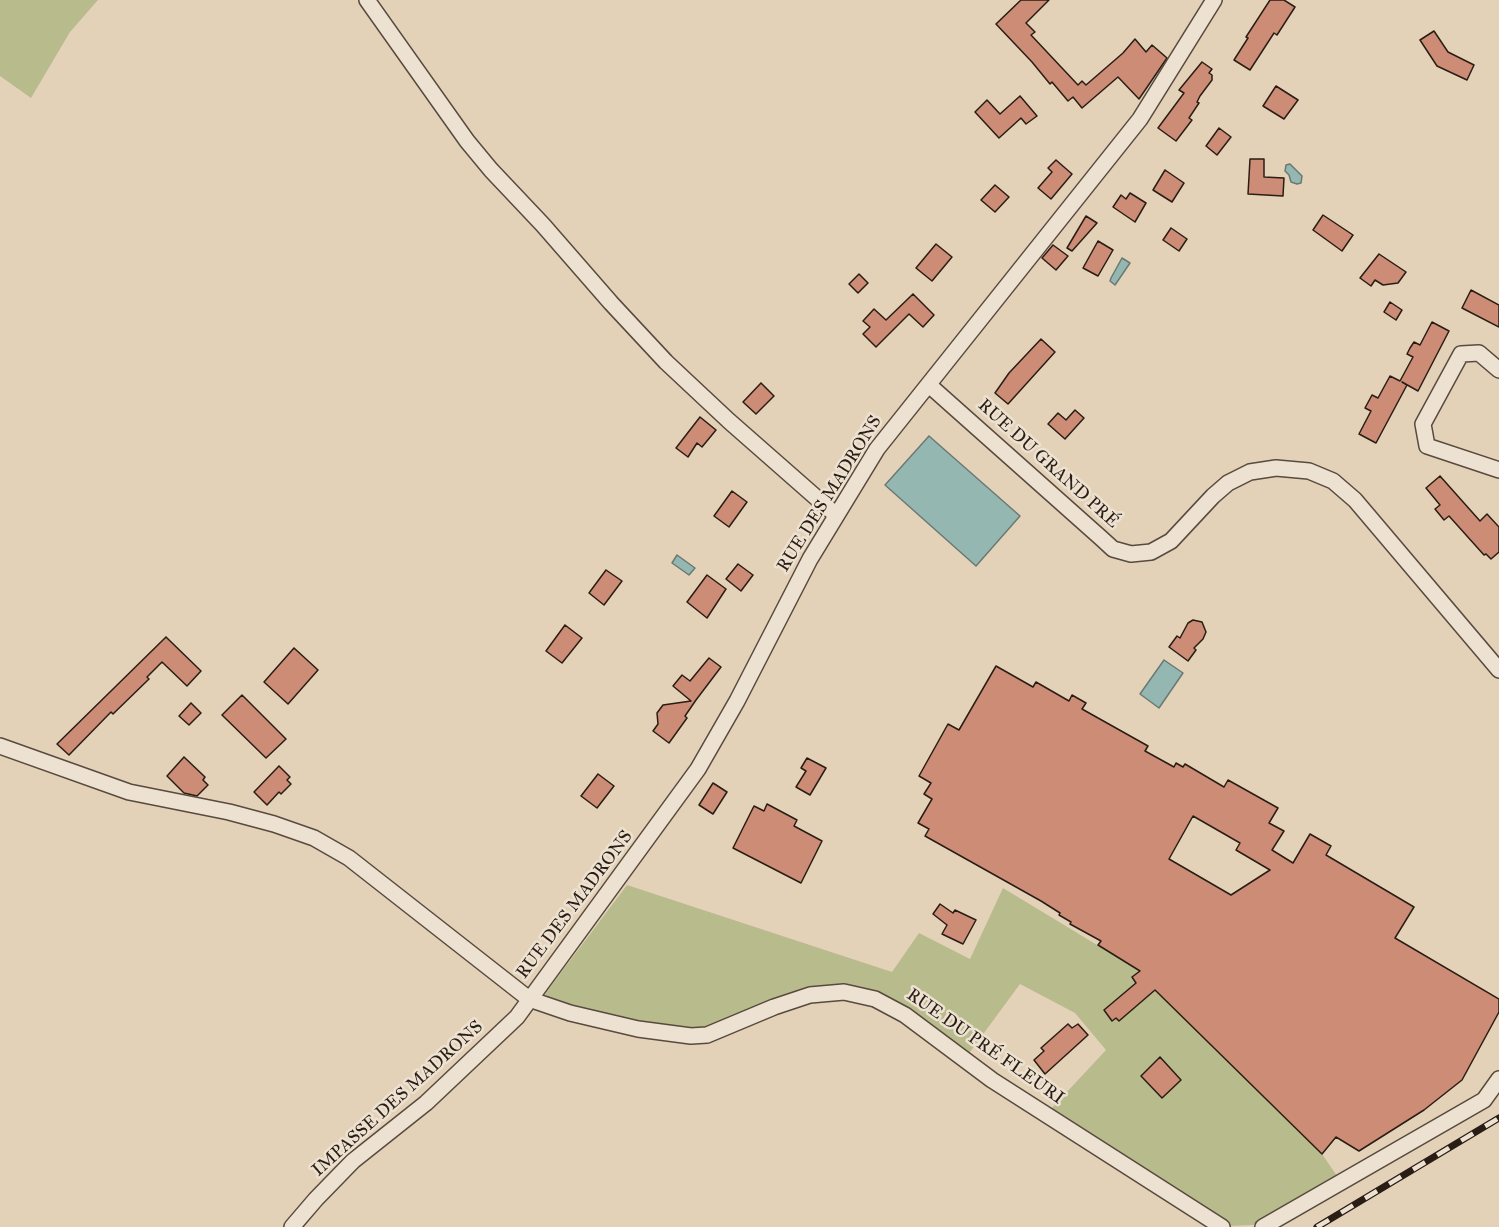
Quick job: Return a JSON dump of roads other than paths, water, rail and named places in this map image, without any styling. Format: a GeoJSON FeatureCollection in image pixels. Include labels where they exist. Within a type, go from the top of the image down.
{"type":"FeatureCollection","features":[{"type":"Feature","properties":{"kind":"street"},"geometry":{"type":"LineString","coordinates":[[367,0],[467,141],[611,303],[674,369],[836,515]]}},
{"type":"Feature","properties":{"kind":"street","name":"RUE DES MADRONS"},"geometry":{"type":"LineString","coordinates":[[529,999],[698,769],[737,700],[810,559],[877,449],[1140,119],[1214,0]]}},
{"type":"Feature","properties":{"kind":"street"},"geometry":{"type":"LineString","coordinates":[[1499,370],[1479,353],[1461,354],[1423,424],[1426,446],[1499,470]]}},
{"type":"Feature","properties":{"kind":"street","name":"RUE DU GRAND PRÉ"},"geometry":{"type":"LineString","coordinates":[[929,385],[1113,549],[1131,554],[1151,552],[1171,541],[1213,496],[1228,483],[1250,472],[1276,468],[1309,471],[1333,481],[1355,500],[1499,670]]}},
{"type":"Feature","properties":{"kind":"street","name":"RUE DU PRÉ FLEURI"},"geometry":{"type":"LineString","coordinates":[[0,746],[129,792],[259,820],[314,838],[349,858],[529,999],[570,1013],[638,1029],[691,1036],[707,1035],[774,1006],[810,995],[844,992],[866,996],[891,1005],[992,1080],[1222,1227]]}},
{"type":"Feature","properties":{"kind":"street","name":"IMPASSE DES MADRONS"},"geometry":{"type":"LineString","coordinates":[[292,1227],[353,1161],[426,1103],[518,1017],[529,999]]}},
{"type":"Feature","properties":{"kind":"street"},"geometry":{"type":"LineString","coordinates":[[1263,1227],[1484,1100],[1499,1079]]}},
{"type":"Feature","properties":{"kind":"water"},"geometry":{"type":"Polygon","coordinates":[[[1290,164],[1302,176],[1301,183],[1291,182],[1285,171],[1286,165],[1290,164]]]}},
{"type":"Feature","properties":{"kind":"water"},"geometry":{"type":"Polygon","coordinates":[[[1122,258],[1130,263],[1115,285],[1110,281],[1122,258]]]}},
{"type":"Feature","properties":{"kind":"water"},"geometry":{"type":"Polygon","coordinates":[[[929,436],[1020,516],[976,566],[885,485],[929,436]]]}},
{"type":"Feature","properties":{"kind":"water"},"geometry":{"type":"Polygon","coordinates":[[[677,555],[695,568],[689,575],[672,563],[677,555]]]}},
{"type":"Feature","properties":{"kind":"water"},"geometry":{"type":"Polygon","coordinates":[[[1164,660],[1183,673],[1159,708],[1140,694],[1164,660]]]}},
{"type":"Feature","properties":{"kind":"railway"},"geometry":{"type":"LineString","coordinates":[[1317,1227],[1499,1118]]}}]}
